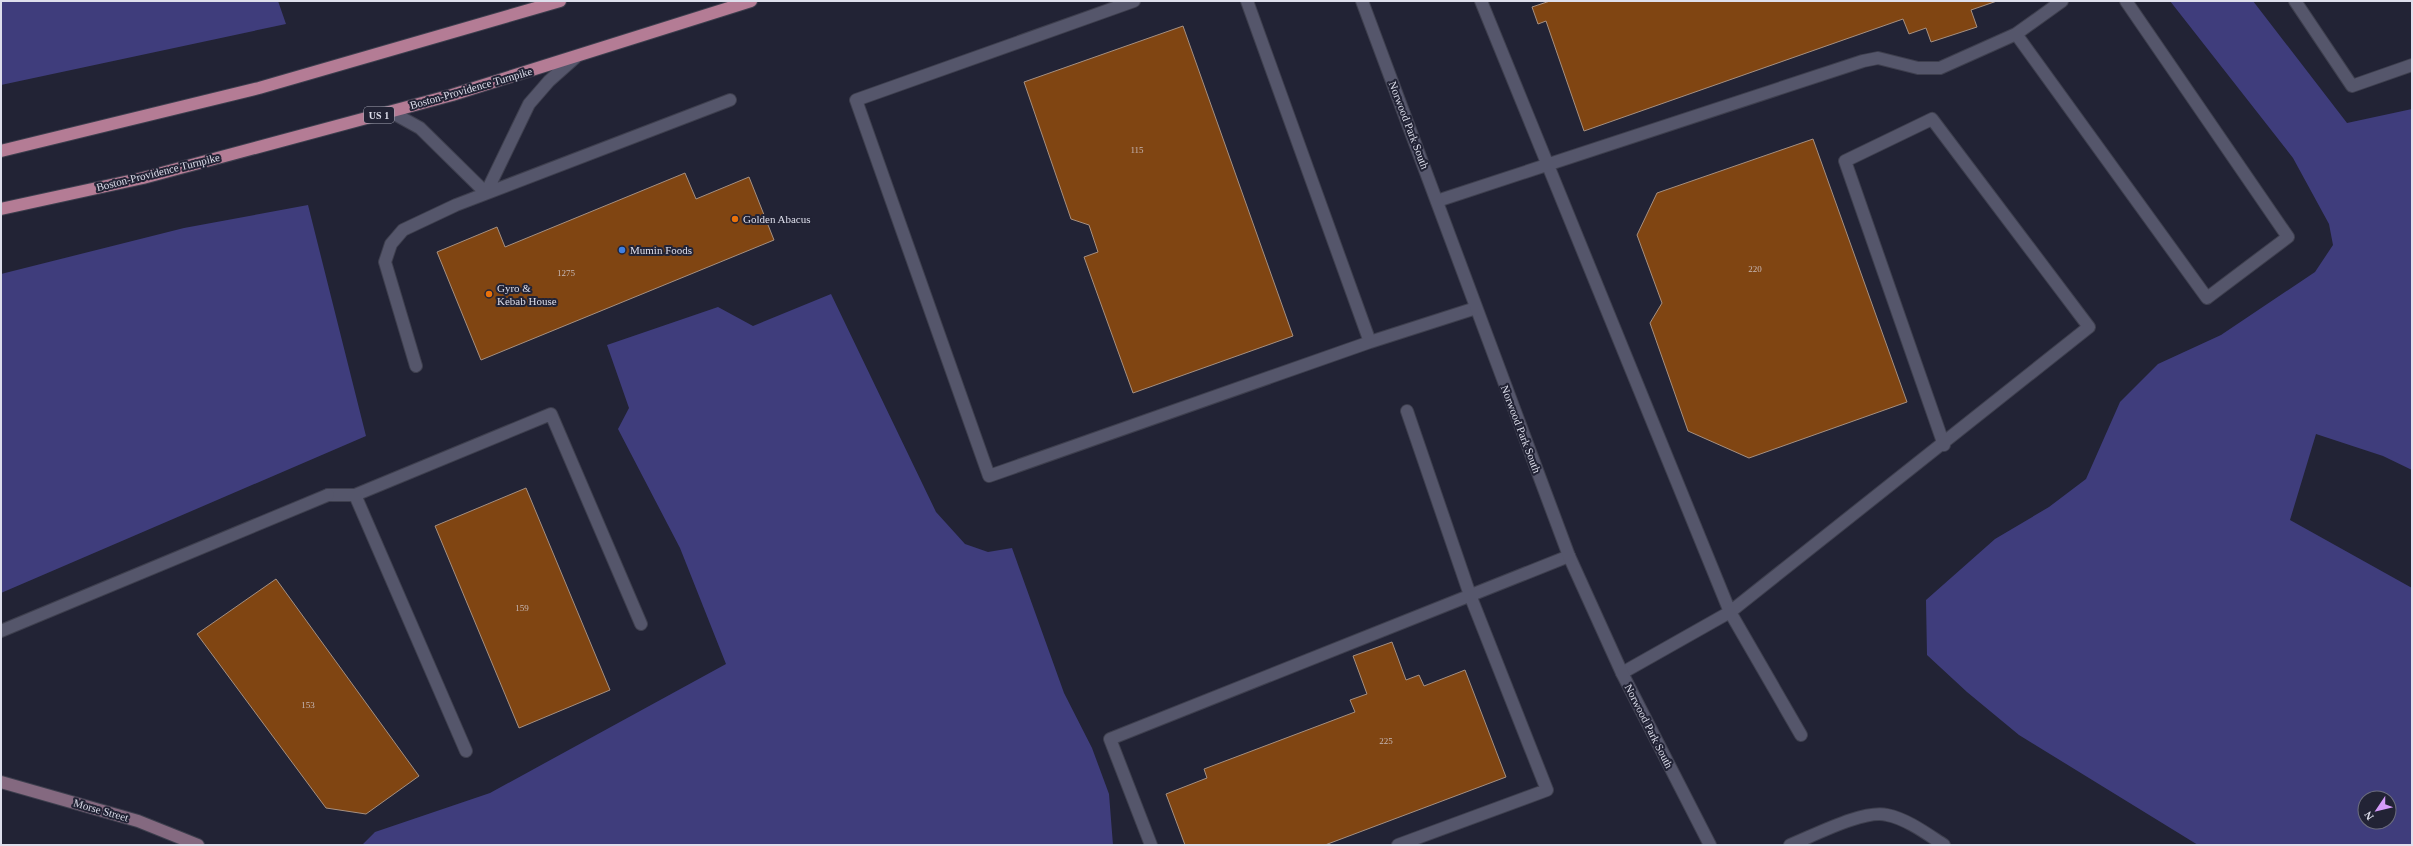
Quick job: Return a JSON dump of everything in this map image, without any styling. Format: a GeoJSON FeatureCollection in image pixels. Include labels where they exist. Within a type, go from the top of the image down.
{"type":"FeatureCollection","features":[{"type":"Feature","properties":{"kind":"main road"},"geometry":{"type":"LineString","coordinates":[[1,151],[260,88],[560,1]]}},
{"type":"Feature","properties":{"kind":"main road","name":"Boston-Providence Turnpike"},"geometry":{"type":"LineString","coordinates":[[1,209],[143,178],[391,112],[576,57],[751,1]]}},
{"type":"Feature","properties":{"kind":"street"},"geometry":{"type":"LineString","coordinates":[[1134,1],[856,100],[989,476],[1370,342],[1476,308]]}},
{"type":"Feature","properties":{"kind":"street"},"geometry":{"type":"LineString","coordinates":[[1247,1],[1370,342]]}},
{"type":"Feature","properties":{"kind":"street","name":"Norwood Park South"},"geometry":{"type":"LineString","coordinates":[[1362,1],[1569,556],[1622,673],[1710,845]]}},
{"type":"Feature","properties":{"kind":"street"},"geometry":{"type":"LineString","coordinates":[[1481,1],[1546,167],[1730,612],[1801,735]]}},
{"type":"Feature","properties":{"kind":"street"},"geometry":{"type":"LineString","coordinates":[[1437,201],[1546,167],[1878,58],[1918,68],[1940,68],[2016,34],[2062,1]]}},
{"type":"Feature","properties":{"kind":"street"},"geometry":{"type":"LineString","coordinates":[[2016,34],[2207,298],[2288,237],[2126,1]]}},
{"type":"Feature","properties":{"kind":"street"},"geometry":{"type":"LineString","coordinates":[[2294,1],[2352,86],[2412,65]]}},
{"type":"Feature","properties":{"kind":"street"},"geometry":{"type":"LineString","coordinates":[[486,193],[529,104],[549,81],[576,57]]}},
{"type":"Feature","properties":{"kind":"street"},"geometry":{"type":"LineString","coordinates":[[416,366],[385,262],[391,244],[403,230],[486,193],[730,100]]}},
{"type":"Feature","properties":{"kind":"street"},"geometry":{"type":"LineString","coordinates":[[391,112],[420,128],[486,193]]}},
{"type":"Feature","properties":{"kind":"street"},"geometry":{"type":"LineString","coordinates":[[1622,673],[1730,612],[1944,445],[2089,327],[1932,119],[1845,161],[1944,445]]}},
{"type":"Feature","properties":{"kind":"street"},"geometry":{"type":"LineString","coordinates":[[1398,845],[1547,790],[1470,595],[1408,411]]}},
{"type":"Feature","properties":{"kind":"street"},"geometry":{"type":"LineString","coordinates":[[1,632],[328,495],[355,495],[551,414],[641,624]]}},
{"type":"Feature","properties":{"kind":"street"},"geometry":{"type":"LineString","coordinates":[[355,495],[466,751]]}},
{"type":"Feature","properties":{"kind":"street"},"geometry":{"type":"LineString","coordinates":[[1151,845],[1110,738],[1569,556]]}},
{"type":"Feature","properties":{"kind":"street","name":"Morse Street"},"geometry":{"type":"LineString","coordinates":[[1,782],[98,808],[177,841],[198,845]]}},
{"type":"Feature","properties":{"kind":"street"},"geometry":{"type":"LineString","coordinates":[[1790,845],[1859,817],[1886,814],[1905,822],[1944,845]]}},
{"type":"Feature","properties":{"kind":"shaded area"},"geometry":{"type":"Polygon","coordinates":[[[1,1],[278,1],[286,24],[1,85],[1,1]]]}},
{"type":"Feature","properties":{"kind":"shaded area"},"geometry":{"type":"Polygon","coordinates":[[[2170,1],[2253,1],[2347,123],[2412,109],[2412,470],[2383,456],[2316,434],[2290,520],[2412,588],[2412,845],[2198,845],[2019,735],[1967,692],[1927,655],[1926,600],[1995,539],[2049,507],[2086,479],[2120,402],[2158,364],[2221,335],[2315,272],[2333,245],[2329,224],[2293,158],[2170,1]]]}},
{"type":"Feature","properties":{"kind":"shaded area"},"geometry":{"type":"Polygon","coordinates":[[[308,205],[366,436],[1,593],[1,274],[184,228],[308,205]]]}},
{"type":"Feature","properties":{"kind":"shaded area"},"geometry":{"type":"Polygon","coordinates":[[[831,294],[936,512],[965,544],[988,552],[1012,548],[1064,693],[1092,748],[1109,794],[1113,845],[362,845],[375,832],[490,793],[726,664],[680,548],[618,429],[629,408],[607,345],[718,307],[753,326],[831,294]]]}},
{"type":"Feature","properties":{"kind":"building"},"geometry":{"type":"Polygon","coordinates":[[[1550,1],[1997,1],[1971,10],[1977,27],[1931,42],[1926,28],[1909,34],[1903,19],[1584,131],[1546,21],[1538,24],[1532,7],[1550,1]]]}},
{"type":"Feature","properties":{"kind":"building"},"geometry":{"type":"Polygon","coordinates":[[[1183,26],[1293,336],[1133,393],[1084,257],[1098,252],[1089,225],[1071,219],[1024,82],[1183,26]]]}},
{"type":"Feature","properties":{"kind":"building"},"geometry":{"type":"Polygon","coordinates":[[[1813,139],[1907,402],[1749,458],[1688,431],[1650,323],[1662,303],[1637,235],[1657,193],[1813,139]]]}},
{"type":"Feature","properties":{"kind":"building"},"geometry":{"type":"Polygon","coordinates":[[[685,173],[696,199],[749,177],[774,240],[481,360],[437,252],[497,227],[505,247],[685,173]]]}},
{"type":"Feature","properties":{"kind":"building"},"geometry":{"type":"Polygon","coordinates":[[[526,488],[610,690],[519,728],[435,526],[526,488]]]}},
{"type":"Feature","properties":{"kind":"building"},"geometry":{"type":"Polygon","coordinates":[[[276,579],[419,776],[366,814],[326,808],[197,634],[276,579]]]}},
{"type":"Feature","properties":{"kind":"building"},"geometry":{"type":"Polygon","coordinates":[[[1392,642],[1406,680],[1419,675],[1424,686],[1465,670],[1506,777],[1325,845],[1185,845],[1166,794],[1207,778],[1204,769],[1355,712],[1350,700],[1367,694],[1353,656],[1392,642]]]}},
{"type":"Feature","properties":{"kind":"place","name":"Golden Abacus"},"geometry":{"type":"Point","coordinates":[735,219]}},
{"type":"Feature","properties":{"kind":"place","name":"Mumin Foods"},"geometry":{"type":"Point","coordinates":[622,250]}},
{"type":"Feature","properties":{"kind":"place","name":"Gyro & Kebab House"},"geometry":{"type":"Point","coordinates":[489,294]}}]}
